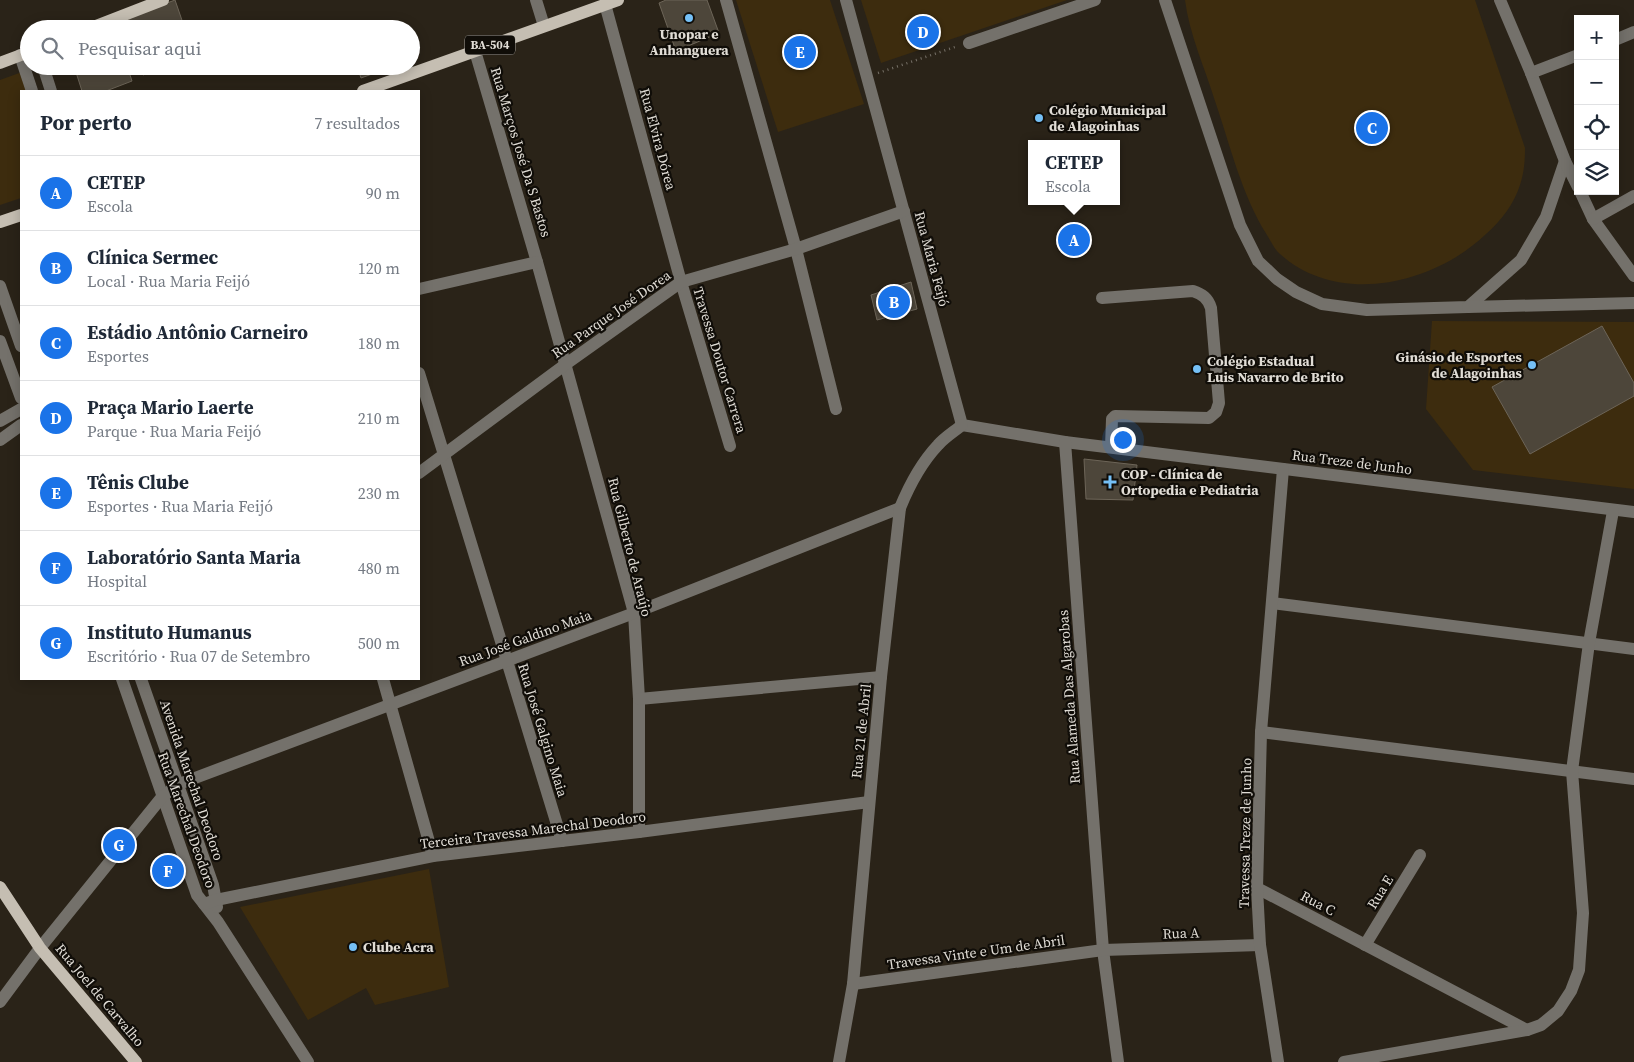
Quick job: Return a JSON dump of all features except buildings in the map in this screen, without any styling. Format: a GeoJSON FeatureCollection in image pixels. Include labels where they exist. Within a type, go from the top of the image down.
{"type":"FeatureCollection","features":[{"type":"Feature","properties":{"kind":"main road"},"geometry":{"type":"LineString","coordinates":[[111,20],[163,0]]}},
{"type":"Feature","properties":{"kind":"main road","name":"Rua Elvira Dórea"},"geometry":{"type":"LineString","coordinates":[[420,71],[611,2]]}},
{"type":"Feature","properties":{"kind":"main road"},"geometry":{"type":"LineString","coordinates":[[0,63],[20,55]]}},
{"type":"Feature","properties":{"kind":"main road","name":"Rua Elvira Dórea"},"geometry":{"type":"LineString","coordinates":[[367,90],[408,75]]}},
{"type":"Feature","properties":{"kind":"main road"},"geometry":{"type":"LineString","coordinates":[[0,222],[20,215]]}},
{"type":"Feature","properties":{"kind":"main road","name":"Rua Joel de Carvalho"},"geometry":{"type":"LineString","coordinates":[[0,887],[40,948],[136,1062]]}},
{"type":"Feature","properties":{"kind":"street"},"geometry":{"type":"LineString","coordinates":[[536,0],[544,26]]}},
{"type":"Feature","properties":{"kind":"street"},"geometry":{"type":"LineString","coordinates":[[726,0],[796,249],[836,409]]}},
{"type":"Feature","properties":{"kind":"street","name":"Rua Maria Feijó"},"geometry":{"type":"LineString","coordinates":[[846,0],[962,425]]}},
{"type":"Feature","properties":{"kind":"street"},"geometry":{"type":"LineString","coordinates":[[969,43],[1095,0]]}},
{"type":"Feature","properties":{"kind":"street"},"geometry":{"type":"LineString","coordinates":[[1165,0],[1240,225],[1258,261],[1277,279],[1296,292],[1322,304],[1367,310],[1634,303]]}},
{"type":"Feature","properties":{"kind":"street"},"geometry":{"type":"LineString","coordinates":[[1500,0],[1574,179]]}},
{"type":"Feature","properties":{"kind":"street","name":"Rua Elvira Dórea"},"geometry":{"type":"LineString","coordinates":[[611,2],[681,282]]}},
{"type":"Feature","properties":{"kind":"street"},"geometry":{"type":"LineString","coordinates":[[1619,38],[1634,32]]}},
{"type":"Feature","properties":{"kind":"street","name":"Rua Marços José Da S Bastos"},"geometry":{"type":"LineString","coordinates":[[475,51],[566,364]]}},
{"type":"Feature","properties":{"kind":"street"},"geometry":{"type":"LineString","coordinates":[[1531,73],[1574,57]]}},
{"type":"Feature","properties":{"kind":"street"},"geometry":{"type":"LineString","coordinates":[[29,75],[32,90]]}},
{"type":"Feature","properties":{"kind":"street"},"geometry":{"type":"LineString","coordinates":[[46,75],[51,90]]}},
{"type":"Feature","properties":{"kind":"street"},"geometry":{"type":"LineString","coordinates":[[1468,307],[1520,260],[1546,217],[1565,161]]}},
{"type":"Feature","properties":{"kind":"street"},"geometry":{"type":"LineString","coordinates":[[1582,195],[1593,219],[1634,276]]}},
{"type":"Feature","properties":{"kind":"street"},"geometry":{"type":"LineString","coordinates":[[1593,219],[1634,196]]}},
{"type":"Feature","properties":{"kind":"street","name":"Rua Parque José Dorea"},"geometry":{"type":"LineString","coordinates":[[420,472],[681,282],[796,249],[904,211]]}},
{"type":"Feature","properties":{"kind":"street"},"geometry":{"type":"LineString","coordinates":[[420,289],[537,262]]}},
{"type":"Feature","properties":{"kind":"street","name":"Travessa Doutor Carrera"},"geometry":{"type":"LineString","coordinates":[[681,282],[730,446]]}},
{"type":"Feature","properties":{"kind":"street"},"geometry":{"type":"LineString","coordinates":[[0,286],[20,343]]}},
{"type":"Feature","properties":{"kind":"street"},"geometry":{"type":"LineString","coordinates":[[1102,298],[1193,291],[1202,294],[1209,302],[1211,308],[1219,403],[1216,412],[1208,418],[1115,416],[1112,420],[1111,447]]}},
{"type":"Feature","properties":{"kind":"street"},"geometry":{"type":"LineString","coordinates":[[0,341],[20,395]]}},
{"type":"Feature","properties":{"kind":"street","name":"Rua Gilberto de Araújo"},"geometry":{"type":"LineString","coordinates":[[566,364],[634,613],[639,699],[639,832]]}},
{"type":"Feature","properties":{"kind":"street"},"geometry":{"type":"LineString","coordinates":[[420,376],[443,455]]}},
{"type":"Feature","properties":{"kind":"street"},"geometry":{"type":"LineString","coordinates":[[0,421],[20,410]]}},
{"type":"Feature","properties":{"kind":"street"},"geometry":{"type":"LineString","coordinates":[[962,425],[1065,442]]}},
{"type":"Feature","properties":{"kind":"street","name":"Rua 21 de Abril"},"geometry":{"type":"LineString","coordinates":[[840,1062],[853,984],[881,677],[900,508],[910,485],[938,444],[962,425]]}},
{"type":"Feature","properties":{"kind":"street"},"geometry":{"type":"LineString","coordinates":[[0,440],[20,427]]}},
{"type":"Feature","properties":{"kind":"street","name":"Rua Treze de Junho"},"geometry":{"type":"LineString","coordinates":[[1065,442],[1613,511],[1634,512]]}},
{"type":"Feature","properties":{"kind":"street","name":"Rua Alameda Das Algarobas"},"geometry":{"type":"LineString","coordinates":[[1065,442],[1103,950],[1118,1062]]}},
{"type":"Feature","properties":{"kind":"street","name":"Rua José Galgino Maia"},"geometry":{"type":"LineString","coordinates":[[443,455],[562,841]]}},
{"type":"Feature","properties":{"kind":"street","name":"Travessa Treze de Junho"},"geometry":{"type":"LineString","coordinates":[[1278,1062],[1260,945],[1257,888],[1261,732],[1283,469]]}},
{"type":"Feature","properties":{"kind":"street","name":"Rua José Galdino Maia"},"geometry":{"type":"LineString","coordinates":[[0,1002],[40,948],[162,797],[178,784],[634,613],[900,508]]}},
{"type":"Feature","properties":{"kind":"street"},"geometry":{"type":"LineString","coordinates":[[1344,1062],[1527,1030],[1541,1025],[1558,1012],[1571,991],[1579,970],[1583,913],[1572,771],[1589,643],[1613,511]]}},
{"type":"Feature","properties":{"kind":"street"},"geometry":{"type":"LineString","coordinates":[[1272,603],[1634,649]]}},
{"type":"Feature","properties":{"kind":"street"},"geometry":{"type":"LineString","coordinates":[[639,699],[881,677]]}},
{"type":"Feature","properties":{"kind":"street","name":"Rua Marechal Deodoro"},"geometry":{"type":"LineString","coordinates":[[122,680],[196,895],[218,922],[308,1062]]}},
{"type":"Feature","properties":{"kind":"street","name":"Avenida Marechal Deodoro"},"geometry":{"type":"LineString","coordinates":[[141,680],[213,885],[218,922]]}},
{"type":"Feature","properties":{"kind":"street"},"geometry":{"type":"LineString","coordinates":[[383,680],[433,856]]}},
{"type":"Feature","properties":{"kind":"street"},"geometry":{"type":"LineString","coordinates":[[1261,732],[1634,779]]}},
{"type":"Feature","properties":{"kind":"street","name":"Terceira Travessa Marechal Deodoro"},"geometry":{"type":"LineString","coordinates":[[204,904],[433,856],[639,832],[869,802]]}},
{"type":"Feature","properties":{"kind":"street","name":"Rua E"},"geometry":{"type":"LineString","coordinates":[[1364,945],[1420,855]]}},
{"type":"Feature","properties":{"kind":"street","name":"Rua C"},"geometry":{"type":"LineString","coordinates":[[1257,888],[1527,1030]]}},
{"type":"Feature","properties":{"kind":"street","name":"Rua A"},"geometry":{"type":"LineString","coordinates":[[1103,950],[1260,945]]}},
{"type":"Feature","properties":{"kind":"street","name":"Travessa Vinte e Um de Abril"},"geometry":{"type":"LineString","coordinates":[[853,984],[1103,950]]}},
{"type":"Feature","properties":{"kind":"path"},"geometry":{"type":"LineString","coordinates":[[867,76],[969,43]]}},
{"type":"Feature","properties":{"kind":"shaded area"},"geometry":{"type":"Polygon","coordinates":[[[736,0],[830,0],[864,104],[778,132],[736,0]]]}},
{"type":"Feature","properties":{"kind":"shaded area"},"geometry":{"type":"Polygon","coordinates":[[[861,0],[1067,0],[881,63],[861,0]]]}},
{"type":"Feature","properties":{"kind":"shaded area"},"geometry":{"type":"Polygon","coordinates":[[[1185,0],[1475,0],[1525,148],[1521,180],[1511,205],[1492,229],[1465,251],[1440,266],[1414,276],[1386,283],[1357,284],[1330,280],[1304,270],[1276,250],[1250,203],[1193,37],[1185,0]]]}},
{"type":"Feature","properties":{"kind":"shaded area"},"geometry":{"type":"Polygon","coordinates":[[[20,73],[20,75],[23,75],[28,90],[20,90],[20,198],[0,205],[0,80],[20,73]]]}},
{"type":"Feature","properties":{"kind":"shaded area","name":"Ginásio de Esportes de Alagoinhas"},"geometry":{"type":"Polygon","coordinates":[[[1432,321],[1634,322],[1634,489],[1473,470],[1426,409],[1432,321]]]}},
{"type":"Feature","properties":{"kind":"shaded area","name":"Clube Acra"},"geometry":{"type":"Polygon","coordinates":[[[429,869],[449,987],[375,1005],[366,988],[308,1020],[240,907],[429,869]]]}},
{"type":"Feature","properties":{"kind":"place","name":"Unopar e Anhanguera"},"geometry":{"type":"Point","coordinates":[689,18]}},
{"type":"Feature","properties":{"kind":"place","name":"Praça Mario Laerte"},"geometry":{"type":"Point","coordinates":[923,32]}},
{"type":"Feature","properties":{"kind":"place","name":"Tênis Clube"},"geometry":{"type":"Point","coordinates":[800,52]}},
{"type":"Feature","properties":{"kind":"place","name":"Colégio Municipal de Alagoinhas"},"geometry":{"type":"Point","coordinates":[1039,118]}},
{"type":"Feature","properties":{"kind":"place","name":"Estádio Antônio Carneiro"},"geometry":{"type":"Point","coordinates":[1372,128]}},
{"type":"Feature","properties":{"kind":"place","name":"CETEP"},"geometry":{"type":"Point","coordinates":[1074,240]}},
{"type":"Feature","properties":{"kind":"place","name":"Clínica Sermec"},"geometry":{"type":"Point","coordinates":[894,302]}},
{"type":"Feature","properties":{"kind":"place","name":"Ginásio de Esportes de Alagoinhas"},"geometry":{"type":"Point","coordinates":[1532,365]}},
{"type":"Feature","properties":{"kind":"place","name":"Colégio Estadual Luis Navarro de Brito"},"geometry":{"type":"Point","coordinates":[1197,369]}},
{"type":"Feature","properties":{"kind":"place","name":"COP - Clínica de Ortopedia e Pediatria"},"geometry":{"type":"Point","coordinates":[1110,482]}},
{"type":"Feature","properties":{"kind":"place","name":"Instituto Humanus"},"geometry":{"type":"Point","coordinates":[119,845]}},
{"type":"Feature","properties":{"kind":"place","name":"Laboratório Santa Maria"},"geometry":{"type":"Point","coordinates":[168,871]}},
{"type":"Feature","properties":{"kind":"place","name":"Clube Acra"},"geometry":{"type":"Point","coordinates":[353,947]}}]}
